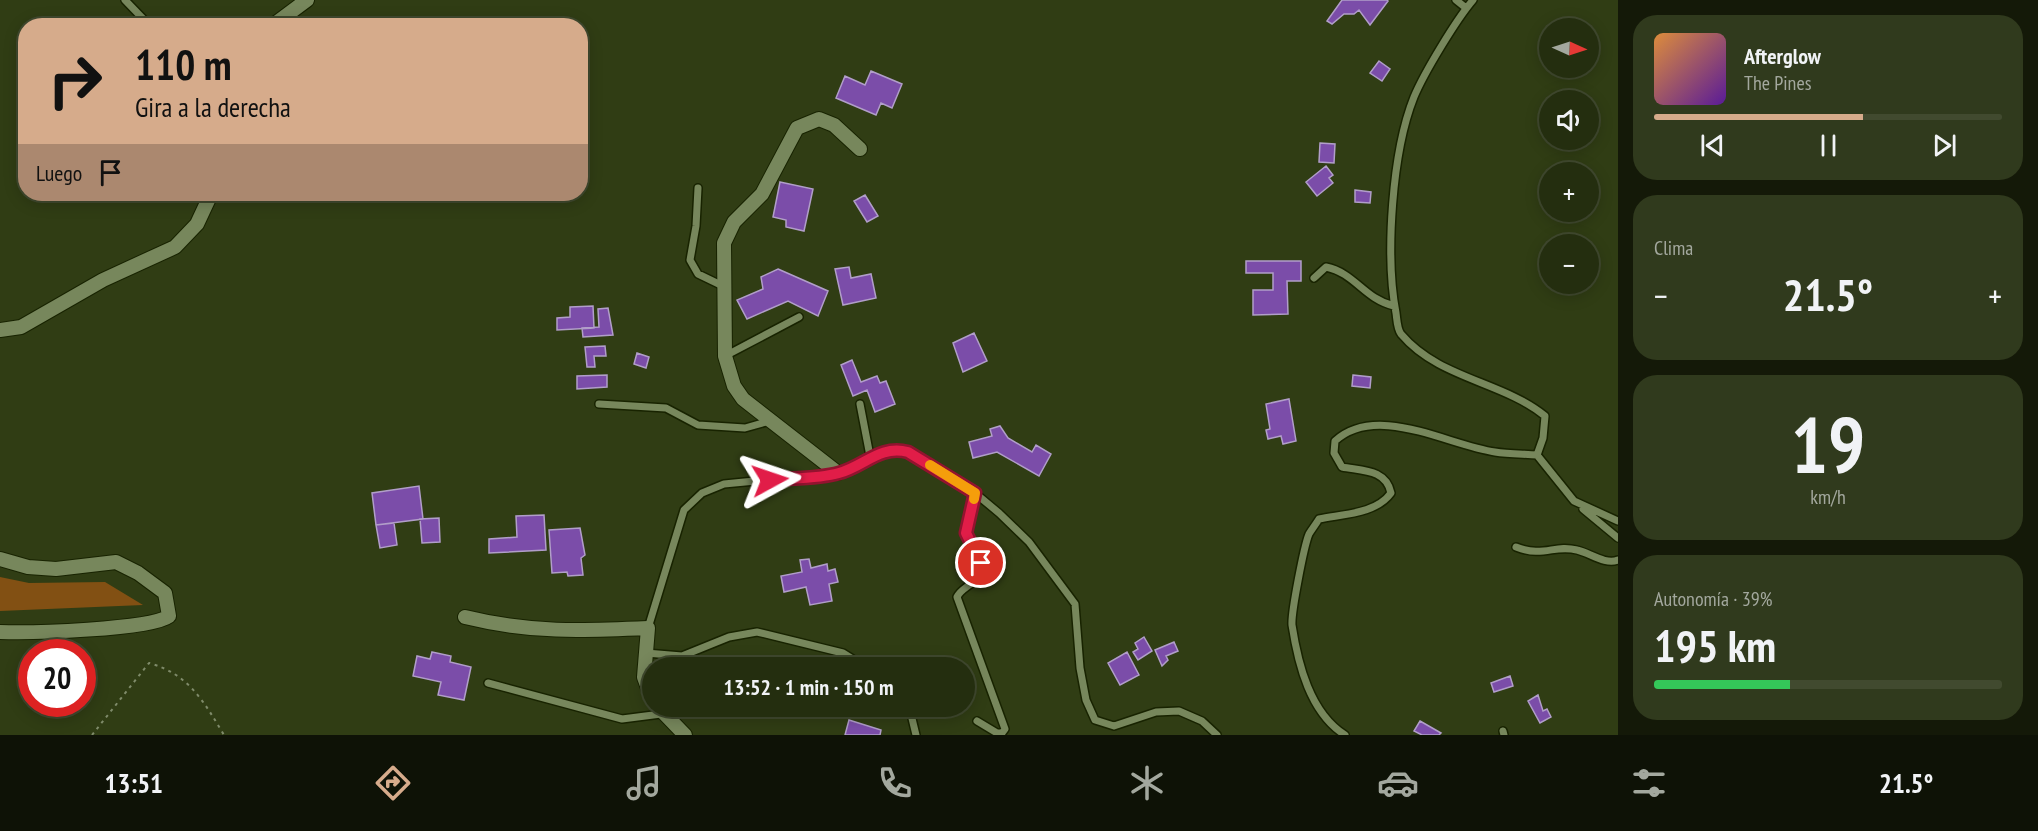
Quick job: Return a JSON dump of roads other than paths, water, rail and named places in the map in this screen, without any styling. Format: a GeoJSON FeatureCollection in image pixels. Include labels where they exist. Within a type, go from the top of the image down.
{"type":"FeatureCollection","features":[{"type":"Feature","properties":{"kind":"street"},"geometry":{"type":"LineString","coordinates":[[283,18],[307,0]]}},
{"type":"Feature","properties":{"kind":"street"},"geometry":{"type":"LineString","coordinates":[[838,473],[743,399],[734,386],[725,356],[724,243],[728,232],[762,194],[797,128],[819,120],[834,125],[860,149]]}},
{"type":"Feature","properties":{"kind":"street"},"geometry":{"type":"LineString","coordinates":[[0,330],[21,327],[103,280],[175,247],[197,224],[208,201]]}},
{"type":"Feature","properties":{"kind":"street"},"geometry":{"type":"LineString","coordinates":[[0,559],[28,567],[56,569],[116,562],[138,573],[165,593],[169,616],[161,622],[129,627],[22,633],[0,632]]}},
{"type":"Feature","properties":{"kind":"street"},"geometry":{"type":"LineString","coordinates":[[465,617],[510,627],[579,632],[648,628],[646,657]]}},
{"type":"Feature","properties":{"kind":"street"},"geometry":{"type":"LineString","coordinates":[[666,717],[684,735]]}},
{"type":"Feature","properties":{"kind":"lane"},"geometry":{"type":"LineString","coordinates":[[125,0],[142,18]]}},
{"type":"Feature","properties":{"kind":"lane"},"geometry":{"type":"LineString","coordinates":[[1456,0],[1466,8]]}},
{"type":"Feature","properties":{"kind":"lane"},"geometry":{"type":"LineString","coordinates":[[1473,0],[1466,8],[1415,96],[1401,140],[1390,246],[1394,306],[1399,332],[1422,356],[1474,382],[1528,402],[1545,416],[1544,438],[1537,454]]}},
{"type":"Feature","properties":{"kind":"lane"},"geometry":{"type":"LineString","coordinates":[[698,188],[696,226],[690,260],[698,274],[725,287]]}},
{"type":"Feature","properties":{"kind":"lane"},"geometry":{"type":"LineString","coordinates":[[1314,278],[1326,267],[1335,269],[1346,275],[1378,302],[1394,306]]}},
{"type":"Feature","properties":{"kind":"lane"},"geometry":{"type":"LineString","coordinates":[[725,356],[799,316]]}},
{"type":"Feature","properties":{"kind":"lane"},"geometry":{"type":"LineString","coordinates":[[599,404],[666,408],[698,425],[745,428],[772,421]]}},
{"type":"Feature","properties":{"kind":"lane"},"geometry":{"type":"LineString","coordinates":[[860,404],[870,456]]}},
{"type":"Feature","properties":{"kind":"lane"},"geometry":{"type":"LineString","coordinates":[[1345,735],[1334,728],[1308,691],[1292,623],[1305,550],[1309,535],[1319,519],[1368,510],[1384,502],[1391,493],[1388,482],[1378,474],[1342,467],[1334,453],[1335,441],[1345,432],[1360,426],[1392,427],[1445,437],[1494,452],[1537,454],[1574,501],[1618,538]]}},
{"type":"Feature","properties":{"kind":"lane"},"geometry":{"type":"LineString","coordinates":[[648,628],[684,510],[702,494],[724,484],[838,473],[870,456],[896,449],[908,452],[975,493],[1029,542],[1075,604],[1080,668],[1086,700],[1095,720],[1114,726],[1156,712],[1179,711],[1202,720],[1217,735]]}},
{"type":"Feature","properties":{"kind":"lane"},"geometry":{"type":"LineString","coordinates":[[975,493],[966,533],[981,563],[981,571],[977,579],[957,597],[1005,729],[1002,733],[997,733],[977,722]]}},
{"type":"Feature","properties":{"kind":"lane"},"geometry":{"type":"LineString","coordinates":[[1574,501],[1618,521]]}},
{"type":"Feature","properties":{"kind":"lane"},"geometry":{"type":"LineString","coordinates":[[1516,547],[1534,553],[1570,549],[1607,561],[1618,560]]}},
{"type":"Feature","properties":{"kind":"lane"},"geometry":{"type":"LineString","coordinates":[[646,653],[682,656],[729,637],[757,632],[843,653],[849,657]]}},
{"type":"Feature","properties":{"kind":"lane"},"geometry":{"type":"LineString","coordinates":[[488,683],[622,719],[642,714]]}},
{"type":"Feature","properties":{"kind":"lane"},"geometry":{"type":"LineString","coordinates":[[911,717],[915,735]]}}]}
